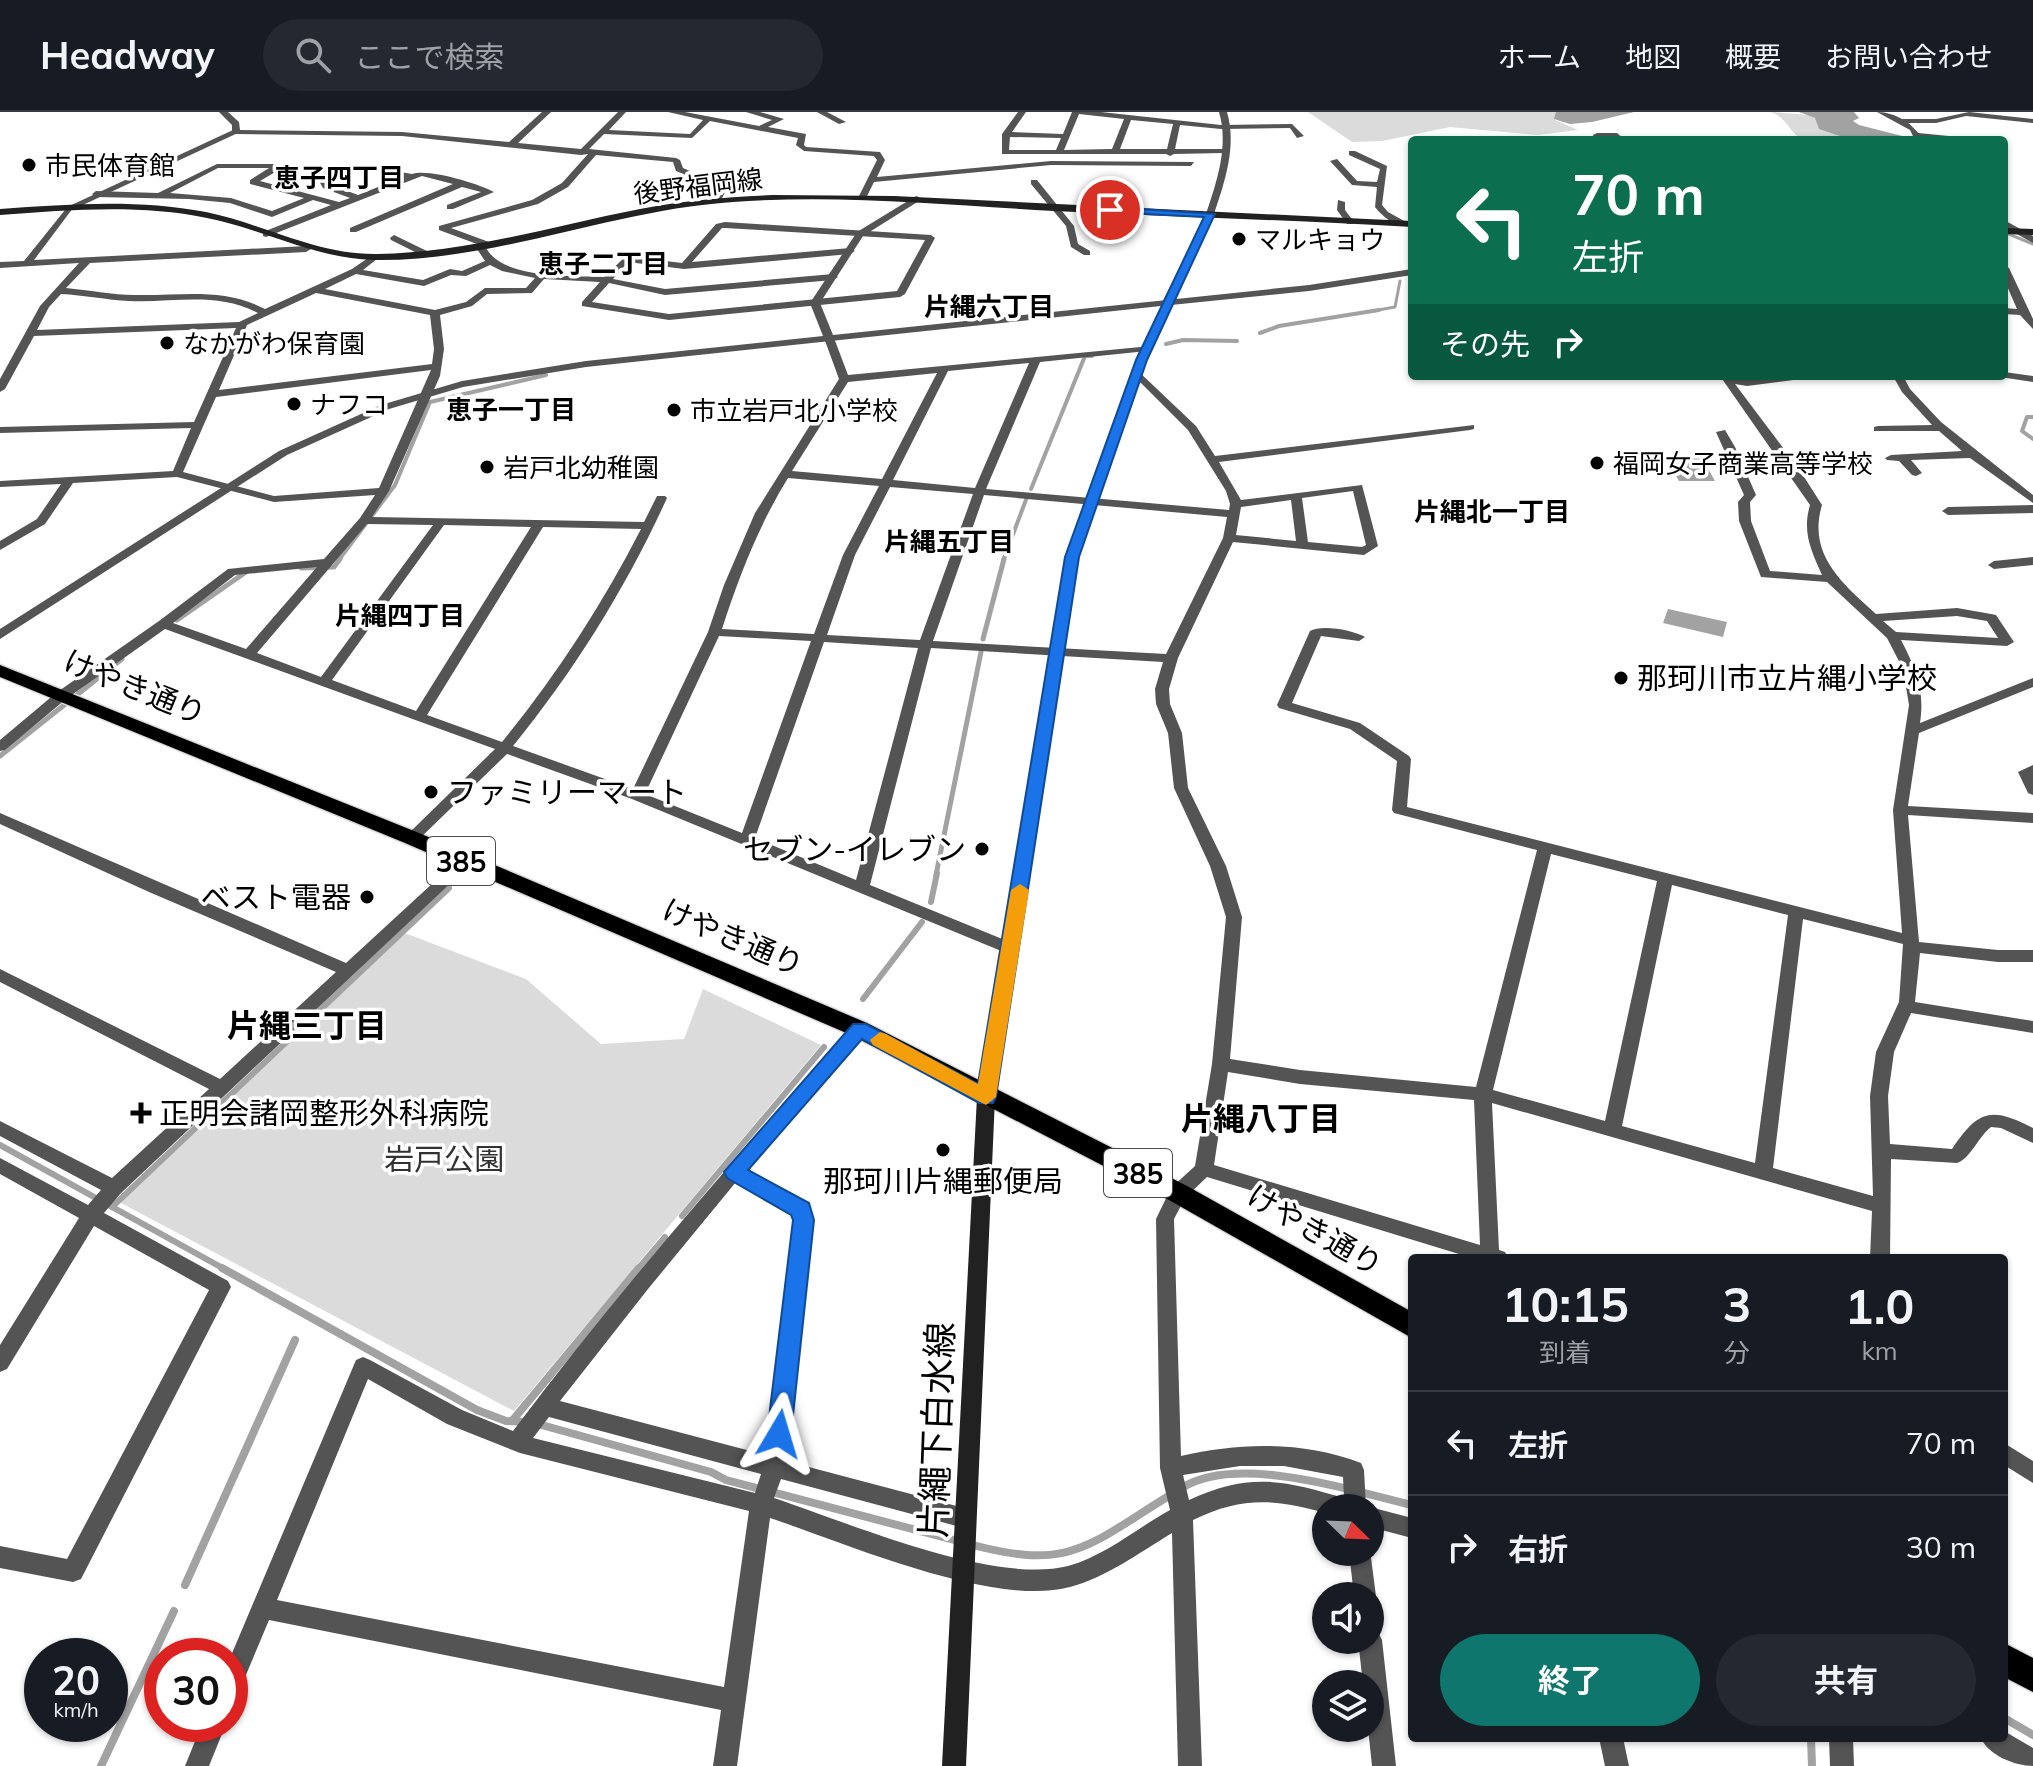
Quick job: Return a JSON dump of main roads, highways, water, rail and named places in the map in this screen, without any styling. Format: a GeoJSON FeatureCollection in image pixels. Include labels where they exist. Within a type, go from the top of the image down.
{"type":"FeatureCollection","features":[{"type":"Feature","properties":{"kind":"highway","name":"けやき通り"},"geometry":{"type":"LineString","coordinates":[[0,670],[412,838],[464,863],[859,1029],[986,1097],[1178,1193],[1408,1324]]}},
{"type":"Feature","properties":{"kind":"highway"},"geometry":{"type":"LineString","coordinates":[[2008,1661],[2033,1676]]}},
{"type":"Feature","properties":{"kind":"main road","name":"後野福岡線"},"geometry":{"type":"LineString","coordinates":[[0,212],[69,208],[185,211],[228,220],[306,249],[374,257],[426,254],[483,245],[717,200],[863,196],[1407,224]]}},
{"type":"Feature","properties":{"kind":"main road"},"geometry":{"type":"LineString","coordinates":[[2009,232],[2033,232]]}},
{"type":"Feature","properties":{"kind":"main road","name":"片繩下白水線"},"geometry":{"type":"LineString","coordinates":[[954,1766],[986,1097]]}},
{"type":"Feature","properties":{"kind":"waterway"},"geometry":{"type":"LineString","coordinates":[[2008,234],[2033,244]]}},
{"type":"Feature","properties":{"kind":"waterway"},"geometry":{"type":"LineString","coordinates":[[1371,311],[1395,307],[1400,281]]}},
{"type":"Feature","properties":{"kind":"waterway"},"geometry":{"type":"LineString","coordinates":[[1371,311],[1379,310]]}},
{"type":"Feature","properties":{"kind":"waterway"},"geometry":{"type":"LineString","coordinates":[[1260,333],[1279,326],[1371,311]]}},
{"type":"Feature","properties":{"kind":"waterway"},"geometry":{"type":"LineString","coordinates":[[1367,312],[1371,311]]}},
{"type":"Feature","properties":{"kind":"waterway"},"geometry":{"type":"LineString","coordinates":[[1166,344],[1183,340],[1237,341]]}},
{"type":"Feature","properties":{"kind":"waterway"},"geometry":{"type":"LineString","coordinates":[[1031,489],[1085,356],[1092,356]]}},
{"type":"Feature","properties":{"kind":"waterway"},"geometry":{"type":"LineString","coordinates":[[338,561],[395,485],[430,402],[546,375]]}},
{"type":"Feature","properties":{"kind":"waterway"},"geometry":{"type":"LineString","coordinates":[[2033,417],[2027,417],[2022,431],[2033,439]]}},
{"type":"Feature","properties":{"kind":"waterway"},"geometry":{"type":"LineString","coordinates":[[1003,561],[1027,497]]}},
{"type":"Feature","properties":{"kind":"waterway"},"geometry":{"type":"LineString","coordinates":[[301,568],[334,567],[340,559]]}},
{"type":"Feature","properties":{"kind":"waterway"},"geometry":{"type":"LineString","coordinates":[[983,639],[1004,559]]}},
{"type":"Feature","properties":{"kind":"waterway"},"geometry":{"type":"LineString","coordinates":[[177,620],[246,572]]}},
{"type":"Feature","properties":{"kind":"waterway"},"geometry":{"type":"LineString","coordinates":[[936,875],[981,652]]}},
{"type":"Feature","properties":{"kind":"waterway"},"geometry":{"type":"LineString","coordinates":[[0,756],[122,659]]}},
{"type":"Feature","properties":{"kind":"waterway"},"geometry":{"type":"LineString","coordinates":[[931,902],[937,873]]}},
{"type":"Feature","properties":{"kind":"waterway"},"geometry":{"type":"LineString","coordinates":[[112,1207],[449,888]]}},
{"type":"Feature","properties":{"kind":"waterway"},"geometry":{"type":"LineString","coordinates":[[863,999],[922,922]]}},
{"type":"Feature","properties":{"kind":"waterway"},"geometry":{"type":"LineString","coordinates":[[682,1216],[824,1047]]}},
{"type":"Feature","properties":{"kind":"waterway"},"geometry":{"type":"LineString","coordinates":[[0,1145],[112,1207]]}},
{"type":"Feature","properties":{"kind":"waterway"},"geometry":{"type":"LineString","coordinates":[[112,1207],[226,1270]]}},
{"type":"Feature","properties":{"kind":"waterway"},"geometry":{"type":"LineString","coordinates":[[637,1270],[665,1237]]}},
{"type":"Feature","properties":{"kind":"waterway"},"geometry":{"type":"LineString","coordinates":[[222,1268],[477,1410],[506,1421],[527,1422]]}},
{"type":"Feature","properties":{"kind":"waterway"},"geometry":{"type":"LineString","coordinates":[[512,1421],[639,1268]]}},
{"type":"Feature","properties":{"kind":"waterway"},"geometry":{"type":"LineString","coordinates":[[185,1585],[295,1340]]}},
{"type":"Feature","properties":{"kind":"waterway"},"geometry":{"type":"LineString","coordinates":[[538,1424],[711,1472],[726,1480],[958,1541]]}},
{"type":"Feature","properties":{"kind":"waterway"},"geometry":{"type":"LineString","coordinates":[[1182,1488],[1205,1478],[1263,1474],[1327,1484],[1408,1504]]}},
{"type":"Feature","properties":{"kind":"waterway"},"geometry":{"type":"LineString","coordinates":[[969,1544],[1032,1555],[1078,1549],[1172,1494]]}},
{"type":"Feature","properties":{"kind":"waterway"},"geometry":{"type":"LineString","coordinates":[[101,1766],[174,1611]]}},
{"type":"Feature","properties":{"kind":"waterway"},"geometry":{"type":"LineString","coordinates":[[2008,1720],[2033,1735]]}},
{"type":"Feature","properties":{"kind":"waterway"},"geometry":{"type":"LineString","coordinates":[[1811,1742],[1812,1766]]}},
{"type":"Feature","properties":{"kind":"place","name":"市民体育館"},"geometry":{"type":"Point","coordinates":[29,165]}},
{"type":"Feature","properties":{"kind":"place","name":"マルキョウ"},"geometry":{"type":"Point","coordinates":[1239,239]}},
{"type":"Feature","properties":{"kind":"place","name":"なかがわ保育園"},"geometry":{"type":"Point","coordinates":[167,343]}},
{"type":"Feature","properties":{"kind":"place","name":"ナフコ"},"geometry":{"type":"Point","coordinates":[294,404]}},
{"type":"Feature","properties":{"kind":"place","name":"市立岩戸北小学校"},"geometry":{"type":"Point","coordinates":[674,410]}},
{"type":"Feature","properties":{"kind":"place","name":"福岡女子商業高等学校"},"geometry":{"type":"Point","coordinates":[1597,463]}},
{"type":"Feature","properties":{"kind":"place","name":"岩戸北幼稚園"},"geometry":{"type":"Point","coordinates":[487,467]}},
{"type":"Feature","properties":{"kind":"place","name":"那珂川市立片縄小学校"},"geometry":{"type":"Point","coordinates":[1621,678]}},
{"type":"Feature","properties":{"kind":"place","name":"ファミリーマート"},"geometry":{"type":"Point","coordinates":[431,792]}},
{"type":"Feature","properties":{"kind":"place","name":"セブン-イレブン"},"geometry":{"type":"Point","coordinates":[982,849]}},
{"type":"Feature","properties":{"kind":"place","name":"ベスト電器"},"geometry":{"type":"Point","coordinates":[367,897]}},
{"type":"Feature","properties":{"kind":"place","name":"正明会諸岡整形外科病院"},"geometry":{"type":"Point","coordinates":[141,1113]}},
{"type":"Feature","properties":{"kind":"place","name":"那珂川片縄郵便局"},"geometry":{"type":"Point","coordinates":[943,1150]}},
{"type":"Feature","properties":{"kind":"district","name":"恵子四丁目"},"geometry":{"type":"Point","coordinates":[339,177]}},
{"type":"Feature","properties":{"kind":"district","name":"恵子二丁目"},"geometry":{"type":"Point","coordinates":[603,263]}},
{"type":"Feature","properties":{"kind":"district","name":"片縄六丁目"},"geometry":{"type":"Point","coordinates":[989,306]}},
{"type":"Feature","properties":{"kind":"district","name":"恵子一丁目"},"geometry":{"type":"Point","coordinates":[511,409]}},
{"type":"Feature","properties":{"kind":"district","name":"片縄北一丁目"},"geometry":{"type":"Point","coordinates":[1492,511]}},
{"type":"Feature","properties":{"kind":"district","name":"片縄五丁目"},"geometry":{"type":"Point","coordinates":[949,541]}},
{"type":"Feature","properties":{"kind":"district","name":"片縄四丁目"},"geometry":{"type":"Point","coordinates":[400,615]}},
{"type":"Feature","properties":{"kind":"district","name":"片縄三丁目"},"geometry":{"type":"Point","coordinates":[307,1025]}},
{"type":"Feature","properties":{"kind":"district","name":"片縄八丁目"},"geometry":{"type":"Point","coordinates":[1261,1118]}},
{"type":"Feature","properties":{"kind":"park label","name":"岩戸公園"},"geometry":{"type":"Point","coordinates":[444,1159]}}]}
